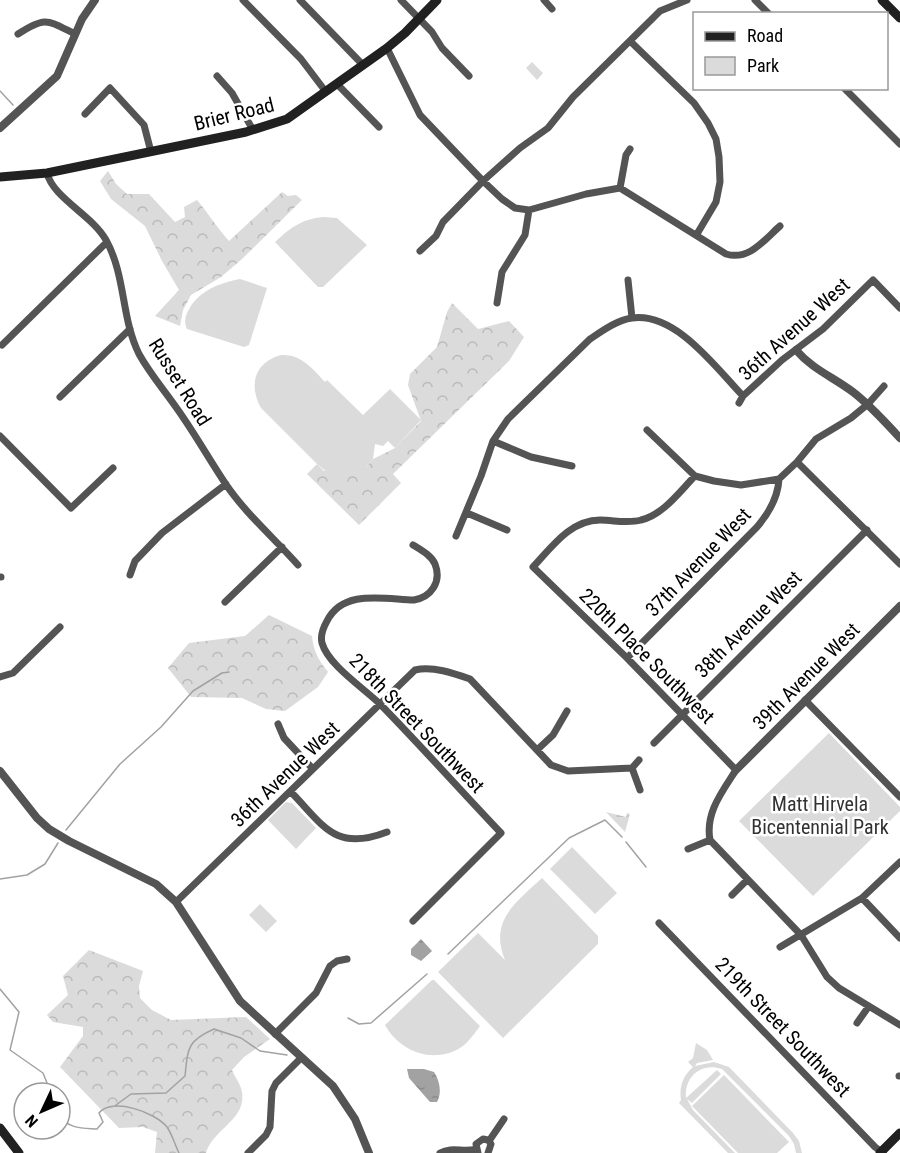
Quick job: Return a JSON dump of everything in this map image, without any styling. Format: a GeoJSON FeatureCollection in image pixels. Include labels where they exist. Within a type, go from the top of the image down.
{"type":"FeatureCollection","features":[{"type":"Feature","properties":{"kind":"main road","name":"Brier Road"},"geometry":{"type":"LineString","coordinates":[[0,177],[47,173],[151,152],[253,130],[286,119],[387,48],[437,0]]}},
{"type":"Feature","properties":{"kind":"main road"},"geometry":{"type":"LineString","coordinates":[[882,0],[900,18]]}},
{"type":"Feature","properties":{"kind":"main road"},"geometry":{"type":"LineString","coordinates":[[0,1128],[19,1153]]}},
{"type":"Feature","properties":{"kind":"main road"},"geometry":{"type":"LineString","coordinates":[[881,1153],[900,1133]]}},
{"type":"Feature","properties":{"kind":"street"},"geometry":{"type":"LineString","coordinates":[[0,128],[57,76],[82,19],[95,0]]}},
{"type":"Feature","properties":{"kind":"street"},"geometry":{"type":"LineString","coordinates":[[243,0],[301,59],[326,92]]}},
{"type":"Feature","properties":{"kind":"street"},"geometry":{"type":"LineString","coordinates":[[300,0],[363,65]]}},
{"type":"Feature","properties":{"kind":"street"},"geometry":{"type":"LineString","coordinates":[[401,0],[420,18],[442,48],[469,76]]}},
{"type":"Feature","properties":{"kind":"street"},"geometry":{"type":"LineString","coordinates":[[544,0],[552,9]]}},
{"type":"Feature","properties":{"kind":"street"},"geometry":{"type":"LineString","coordinates":[[420,250],[436,236],[442,222],[483,180],[520,148],[548,128],[573,97],[660,11],[687,0]]}},
{"type":"Feature","properties":{"kind":"street"},"geometry":{"type":"LineString","coordinates":[[755,0],[767,12]]}},
{"type":"Feature","properties":{"kind":"street"},"geometry":{"type":"LineString","coordinates":[[18,34],[34,23],[42,21],[50,22],[75,34]]}},
{"type":"Feature","properties":{"kind":"street"},"geometry":{"type":"LineString","coordinates":[[630,41],[694,103],[716,139],[720,182],[716,202],[697,234]]}},
{"type":"Feature","properties":{"kind":"street"},"geometry":{"type":"LineString","coordinates":[[387,48],[420,115],[502,199],[515,208],[529,210],[586,194],[620,188],[726,254],[741,256],[749,253],[780,226]]}},
{"type":"Feature","properties":{"kind":"street"},"geometry":{"type":"LineString","coordinates":[[217,76],[232,93],[253,130]]}},
{"type":"Feature","properties":{"kind":"street"},"geometry":{"type":"LineString","coordinates":[[85,114],[111,84],[144,125],[151,152]]}},
{"type":"Feature","properties":{"kind":"street"},"geometry":{"type":"LineString","coordinates":[[337,84],[379,127]]}},
{"type":"Feature","properties":{"kind":"street"},"geometry":{"type":"LineString","coordinates":[[846,90],[900,144]]}},
{"type":"Feature","properties":{"kind":"street"},"geometry":{"type":"LineString","coordinates":[[620,188],[626,155],[630,149]]}},
{"type":"Feature","properties":{"kind":"street","name":"Russet Road"},"geometry":{"type":"LineString","coordinates":[[47,173],[49,182],[88,218],[107,242],[115,257],[124,289],[130,329],[139,353],[226,484],[298,565]]}},
{"type":"Feature","properties":{"kind":"street"},"geometry":{"type":"LineString","coordinates":[[496,303],[502,272],[525,235],[529,210]]}},
{"type":"Feature","properties":{"kind":"street"},"geometry":{"type":"LineString","coordinates":[[2,345],[107,242]]}},
{"type":"Feature","properties":{"kind":"street"},"geometry":{"type":"LineString","coordinates":[[456,536],[467,513],[493,441],[508,419],[590,339],[605,329],[632,318],[628,280]]}},
{"type":"Feature","properties":{"kind":"street","name":"36th Avenue West"},"geometry":{"type":"LineString","coordinates":[[632,318],[665,324],[684,336],[720,372],[741,399],[782,360],[823,329],[873,280],[900,308]]}},
{"type":"Feature","properties":{"kind":"street"},"geometry":{"type":"LineString","coordinates":[[60,397],[130,329]]}},
{"type":"Feature","properties":{"kind":"street"},"geometry":{"type":"LineString","coordinates":[[796,350],[821,373],[868,404],[900,438]]}},
{"type":"Feature","properties":{"kind":"street"},"geometry":{"type":"LineString","coordinates":[[647,429],[695,476],[741,485],[779,479],[816,439],[851,418],[884,386]]}},
{"type":"Feature","properties":{"kind":"street"},"geometry":{"type":"LineString","coordinates":[[0,436],[71,508],[113,468]]}},
{"type":"Feature","properties":{"kind":"street"},"geometry":{"type":"LineString","coordinates":[[493,441],[531,457],[572,466]]}},
{"type":"Feature","properties":{"kind":"street"},"geometry":{"type":"LineString","coordinates":[[797,462],[900,564]]}},
{"type":"Feature","properties":{"kind":"street","name":"220th Place Southwest"},"geometry":{"type":"LineString","coordinates":[[695,476],[666,506],[642,520],[618,522],[599,520],[580,524],[565,533],[533,567],[627,658],[736,770]]}},
{"type":"Feature","properties":{"kind":"street","name":"37th Avenue West"},"geometry":{"type":"LineString","coordinates":[[627,658],[757,528],[769,513],[779,490],[779,479]]}},
{"type":"Feature","properties":{"kind":"street"},"geometry":{"type":"LineString","coordinates":[[130,575],[135,561],[162,533],[226,484]]}},
{"type":"Feature","properties":{"kind":"street"},"geometry":{"type":"LineString","coordinates":[[467,513],[507,530]]}},
{"type":"Feature","properties":{"kind":"street","name":"38th Avenue West"},"geometry":{"type":"LineString","coordinates":[[654,743],[867,530]]}},
{"type":"Feature","properties":{"kind":"street","name":"218th Street Southwest"},"geometry":{"type":"LineString","coordinates":[[413,545],[425,552],[435,564],[437,581],[431,593],[414,600],[354,599],[341,604],[331,612],[322,630],[321,641],[327,654],[381,705],[501,833],[413,921]]}},
{"type":"Feature","properties":{"kind":"street"},"geometry":{"type":"LineString","coordinates":[[225,602],[282,548]]}},
{"type":"Feature","properties":{"kind":"street","name":"39th Avenue West"},"geometry":{"type":"LineString","coordinates":[[736,770],[900,606]]}},
{"type":"Feature","properties":{"kind":"street"},"geometry":{"type":"LineString","coordinates":[[0,677],[13,673],[60,627]]}},
{"type":"Feature","properties":{"kind":"street","name":"36th Avenue West"},"geometry":{"type":"LineString","coordinates":[[176,902],[415,670],[425,668],[470,679],[537,750]]}},
{"type":"Feature","properties":{"kind":"street"},"geometry":{"type":"LineString","coordinates":[[805,700],[900,797]]}},
{"type":"Feature","properties":{"kind":"street"},"geometry":{"type":"LineString","coordinates":[[567,711],[553,735],[537,750],[552,765],[560,770],[568,771],[632,768],[639,760]]}},
{"type":"Feature","properties":{"kind":"street"},"geometry":{"type":"LineString","coordinates":[[278,724],[284,738],[314,769]]}},
{"type":"Feature","properties":{"kind":"street"},"geometry":{"type":"LineString","coordinates":[[632,768],[640,790]]}},
{"type":"Feature","properties":{"kind":"street"},"geometry":{"type":"LineString","coordinates":[[736,770],[710,816],[708,828],[710,840],[801,935],[827,977],[839,988],[900,1025]]}},
{"type":"Feature","properties":{"kind":"street"},"geometry":{"type":"LineString","coordinates":[[0,771],[49,829],[156,884],[176,902],[240,1001],[333,1086],[354,1119],[369,1153]]}},
{"type":"Feature","properties":{"kind":"street"},"geometry":{"type":"LineString","coordinates":[[291,792],[327,829],[341,837],[356,840],[387,832]]}},
{"type":"Feature","properties":{"kind":"street"},"geometry":{"type":"LineString","coordinates":[[688,849],[710,840]]}},
{"type":"Feature","properties":{"kind":"street"},"geometry":{"type":"LineString","coordinates":[[780,947],[862,898],[900,862]]}},
{"type":"Feature","properties":{"kind":"street"},"geometry":{"type":"LineString","coordinates":[[732,895],[747,880]]}},
{"type":"Feature","properties":{"kind":"street"},"geometry":{"type":"LineString","coordinates":[[862,898],[900,938]]}},
{"type":"Feature","properties":{"kind":"street","name":"219th Street Southwest"},"geometry":{"type":"LineString","coordinates":[[659,924],[881,1153]]}},
{"type":"Feature","properties":{"kind":"street"},"geometry":{"type":"LineString","coordinates":[[275,1034],[316,993],[330,966],[336,961],[347,959]]}},
{"type":"Feature","properties":{"kind":"street"},"geometry":{"type":"LineString","coordinates":[[857,1023],[869,1005]]}},
{"type":"Feature","properties":{"kind":"street"},"geometry":{"type":"LineString","coordinates":[[248,1153],[266,1135],[270,1127],[271,1102],[276,1083],[301,1058]]}},
{"type":"Feature","properties":{"kind":"street"},"geometry":{"type":"LineString","coordinates":[[489,1141],[504,1119]]}},
{"type":"Feature","properties":{"kind":"street"},"geometry":{"type":"LineString","coordinates":[[440,1153],[450,1148],[477,1151],[478,1141],[483,1139],[489,1141]]}},
{"type":"Feature","properties":{"kind":"street"},"geometry":{"type":"LineString","coordinates":[[488,1153],[491,1147],[489,1141]]}},
{"type":"Feature","properties":{"kind":"green space"},"geometry":{"type":"Polygon","coordinates":[[[532,62],[543,73],[537,80],[526,68],[532,62]]]}},
{"type":"Feature","properties":{"kind":"green space"},"geometry":{"type":"Polygon","coordinates":[[[108,171],[116,184],[127,194],[149,194],[175,222],[185,217],[184,207],[197,200],[229,241],[282,192],[288,196],[296,195],[302,200],[221,277],[191,295],[183,310],[180,326],[155,316],[179,290],[145,226],[111,199],[100,181],[108,171]]]}},
{"type":"Feature","properties":{"kind":"green space"},"geometry":{"type":"Polygon","coordinates":[[[323,217],[337,218],[367,245],[323,287],[318,287],[275,242],[297,225],[323,217]]]}},
{"type":"Feature","properties":{"kind":"green space"},"geometry":{"type":"Polygon","coordinates":[[[240,279],[267,288],[249,345],[244,347],[187,329],[186,316],[197,298],[210,289],[240,279]]]}},
{"type":"Feature","properties":{"kind":"green space"},"geometry":{"type":"Polygon","coordinates":[[[452,303],[478,329],[509,321],[524,337],[509,361],[393,474],[401,483],[359,525],[307,474],[317,464],[324,471],[366,467],[373,459],[395,448],[421,421],[408,385],[410,374],[437,347],[447,312],[452,303]]]}},
{"type":"Feature","properties":{"kind":"green space"},"geometry":{"type":"Polygon","coordinates":[[[281,355],[288,355],[306,363],[363,415],[390,389],[421,420],[395,448],[388,441],[383,446],[375,444],[373,459],[361,472],[346,477],[329,474],[261,408],[257,399],[256,376],[265,363],[281,355]]]}},
{"type":"Feature","properties":{"kind":"green space"},"geometry":{"type":"Polygon","coordinates":[[[269,615],[312,636],[317,655],[328,672],[318,687],[285,711],[266,709],[242,698],[191,697],[168,668],[189,643],[245,636],[269,615]]]}},
{"type":"Feature","properties":{"kind":"green space","name":"Matt Hirvela Bicentennial Park"},"geometry":{"type":"Polygon","coordinates":[[[829,733],[900,807],[900,811],[813,896],[739,821],[829,733]]]}},
{"type":"Feature","properties":{"kind":"green space"},"geometry":{"type":"Polygon","coordinates":[[[286,802],[292,803],[316,828],[296,849],[268,820],[286,802]]]}},
{"type":"Feature","properties":{"kind":"green space"},"geometry":{"type":"Polygon","coordinates":[[[606,812],[626,817],[627,813],[630,814],[625,832],[606,812]]]}},
{"type":"Feature","properties":{"kind":"green space"},"geometry":{"type":"Polygon","coordinates":[[[572,847],[617,893],[595,914],[550,869],[572,847]]]}},
{"type":"Feature","properties":{"kind":"green space"},"geometry":{"type":"Polygon","coordinates":[[[542,878],[598,936],[598,944],[503,1038],[438,972],[478,933],[505,960],[500,934],[507,914],[542,878]]]}},
{"type":"Feature","properties":{"kind":"green space"},"geometry":{"type":"Polygon","coordinates":[[[260,904],[277,921],[266,932],[249,915],[260,904]]]}},
{"type":"Feature","properties":{"kind":"green space"},"geometry":{"type":"Polygon","coordinates":[[[89,950],[143,971],[139,986],[140,998],[152,1010],[171,1020],[246,1017],[270,1039],[244,1057],[232,1070],[241,1088],[240,1108],[236,1116],[210,1144],[206,1153],[155,1153],[157,1132],[143,1127],[119,1128],[60,1067],[83,1036],[83,1027],[53,1022],[47,1015],[68,995],[63,976],[89,950]]]}},
{"type":"Feature","properties":{"kind":"green space"},"geometry":{"type":"Polygon","coordinates":[[[432,980],[480,1026],[469,1041],[460,1048],[439,1055],[418,1053],[408,1048],[391,1034],[385,1025],[432,980]]]}},
{"type":"Feature","properties":{"kind":"green space"},"geometry":{"type":"Polygon","coordinates":[[[696,1043],[707,1050],[713,1060],[697,1063],[695,1066],[714,1062],[729,1067],[793,1133],[799,1141],[802,1153],[796,1153],[789,1136],[722,1069],[707,1068],[695,1073],[688,1084],[686,1098],[717,1070],[721,1074],[692,1103],[687,1099],[693,1110],[735,1153],[728,1153],[679,1103],[682,1082],[693,1067],[688,1062],[693,1058],[696,1043]]]}},
{"type":"Feature","properties":{"kind":"green space"},"geometry":{"type":"Polygon","coordinates":[[[724,1075],[789,1142],[777,1153],[738,1153],[692,1106],[724,1075]]]}},
{"type":"Feature","properties":{"kind":"water"},"geometry":{"type":"Polygon","coordinates":[[[421,939],[432,951],[421,961],[411,955],[411,949],[421,939]]]}},
{"type":"Feature","properties":{"kind":"water"},"geometry":{"type":"Polygon","coordinates":[[[407,1069],[424,1069],[434,1072],[440,1087],[437,1102],[430,1102],[409,1078],[407,1069]]]}},
{"type":"Feature","properties":{"kind":"waterway"},"geometry":{"type":"LineString","coordinates":[[0,91],[13,105]]}},
{"type":"Feature","properties":{"kind":"waterway"},"geometry":{"type":"LineString","coordinates":[[66,830],[120,764],[161,727],[193,691],[222,673],[229,672]]}},
{"type":"Feature","properties":{"kind":"waterway"},"geometry":{"type":"LineString","coordinates":[[448,954],[569,838],[605,820],[622,837]]}},
{"type":"Feature","properties":{"kind":"waterway"},"geometry":{"type":"LineString","coordinates":[[626,842],[646,867]]}},
{"type":"Feature","properties":{"kind":"waterway"},"geometry":{"type":"LineString","coordinates":[[0,879],[27,875],[45,864],[58,843]]}},
{"type":"Feature","properties":{"kind":"waterway"},"geometry":{"type":"LineString","coordinates":[[348,1018],[359,1024],[371,1023],[427,974]]}},
{"type":"Feature","properties":{"kind":"waterway"},"geometry":{"type":"LineString","coordinates":[[0,989],[19,1012],[10,1050],[43,1073],[46,1081]]}},
{"type":"Feature","properties":{"kind":"waterway"},"geometry":{"type":"LineString","coordinates":[[116,1105],[131,1094],[166,1093],[185,1076],[190,1046],[198,1037],[214,1029],[241,1038],[260,1051],[287,1055]]}},
{"type":"Feature","properties":{"kind":"waterway"},"geometry":{"type":"LineString","coordinates":[[72,1126],[97,1129],[103,1122],[99,1113],[105,1108],[113,1106],[133,1108],[161,1121],[167,1127],[179,1153]]}}]}
